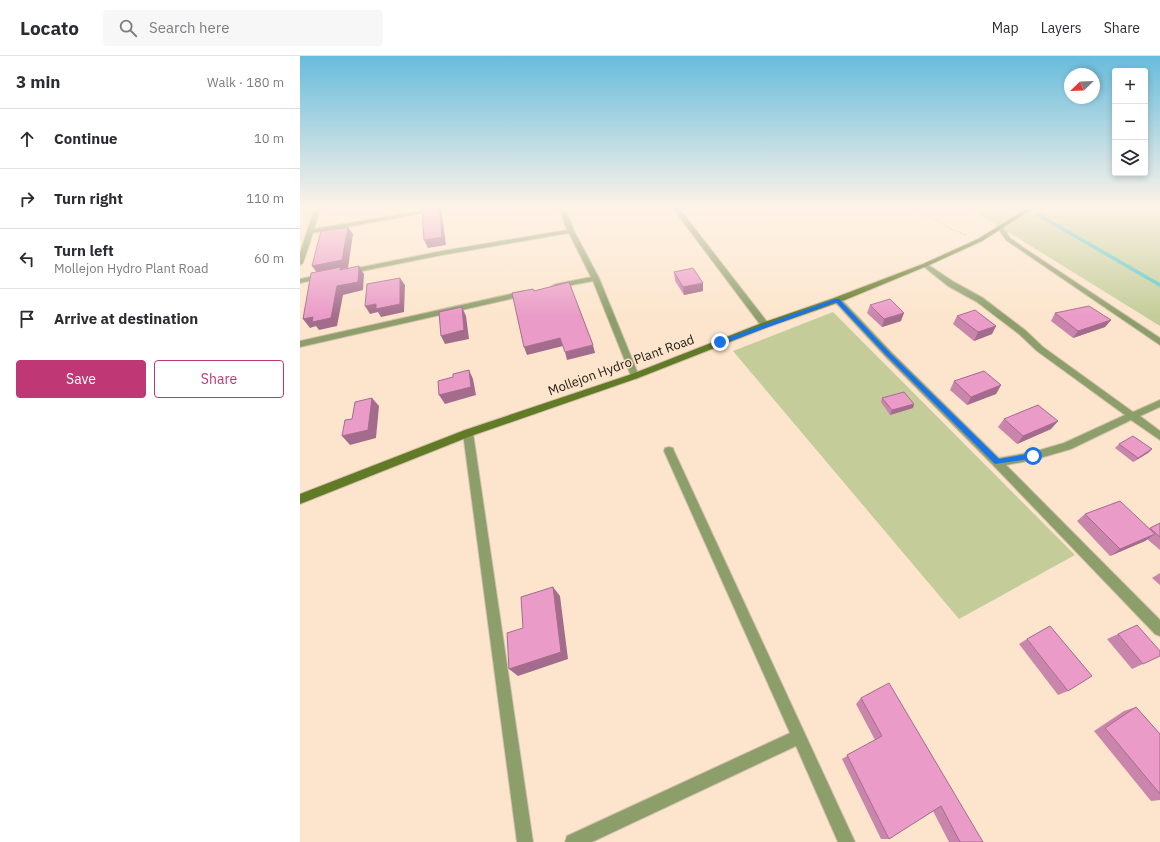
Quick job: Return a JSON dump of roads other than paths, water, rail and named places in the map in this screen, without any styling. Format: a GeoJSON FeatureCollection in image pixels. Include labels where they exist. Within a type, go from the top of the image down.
{"type":"FeatureCollection","features":[{"type":"Feature","properties":{"kind":"street"},"geometry":{"type":"LineString","coordinates":[[300,263],[306,244]]}},
{"type":"Feature","properties":{"kind":"street"},"geometry":{"type":"LineString","coordinates":[[337,274],[497,244]]}},
{"type":"Feature","properties":{"kind":"street"},"geometry":{"type":"LineString","coordinates":[[577,244],[595,278],[635,376]]}},
{"type":"Feature","properties":{"kind":"street"},"geometry":{"type":"LineString","coordinates":[[703,244],[765,325]]}},
{"type":"Feature","properties":{"kind":"street","name":"Mollejon Hydro Plant Road"},"geometry":{"type":"LineString","coordinates":[[300,499],[468,433],[635,376],[765,325],[837,300],[925,265],[972,244]]}},
{"type":"Feature","properties":{"kind":"street"},"geometry":{"type":"LineString","coordinates":[[1014,244],[1160,342]]}},
{"type":"Feature","properties":{"kind":"street"},"geometry":{"type":"LineString","coordinates":[[925,265],[951,284],[980,300],[1022,332],[1040,350],[1160,436]]}},
{"type":"Feature","properties":{"kind":"street"},"geometry":{"type":"LineString","coordinates":[[300,281],[330,275]]}},
{"type":"Feature","properties":{"kind":"street"},"geometry":{"type":"LineString","coordinates":[[548,288],[595,278]]}},
{"type":"Feature","properties":{"kind":"street"},"geometry":{"type":"LineString","coordinates":[[300,344],[533,292]]}},
{"type":"Feature","properties":{"kind":"street"},"geometry":{"type":"LineString","coordinates":[[837,300],[889,355],[998,462],[1160,629]]}},
{"type":"Feature","properties":{"kind":"street"},"geometry":{"type":"LineString","coordinates":[[998,462],[1033,456],[1067,446],[1160,403]]}},
{"type":"Feature","properties":{"kind":"street"},"geometry":{"type":"LineString","coordinates":[[468,433],[525,842]]}},
{"type":"Feature","properties":{"kind":"street"},"geometry":{"type":"LineString","coordinates":[[669,451],[847,842]]}},
{"type":"Feature","properties":{"kind":"street"},"geometry":{"type":"LineString","coordinates":[[573,842],[799,737]]}},
{"type":"Feature","properties":{"kind":"waterway"},"geometry":{"type":"LineString","coordinates":[[1088,244],[1160,285]]}}]}
